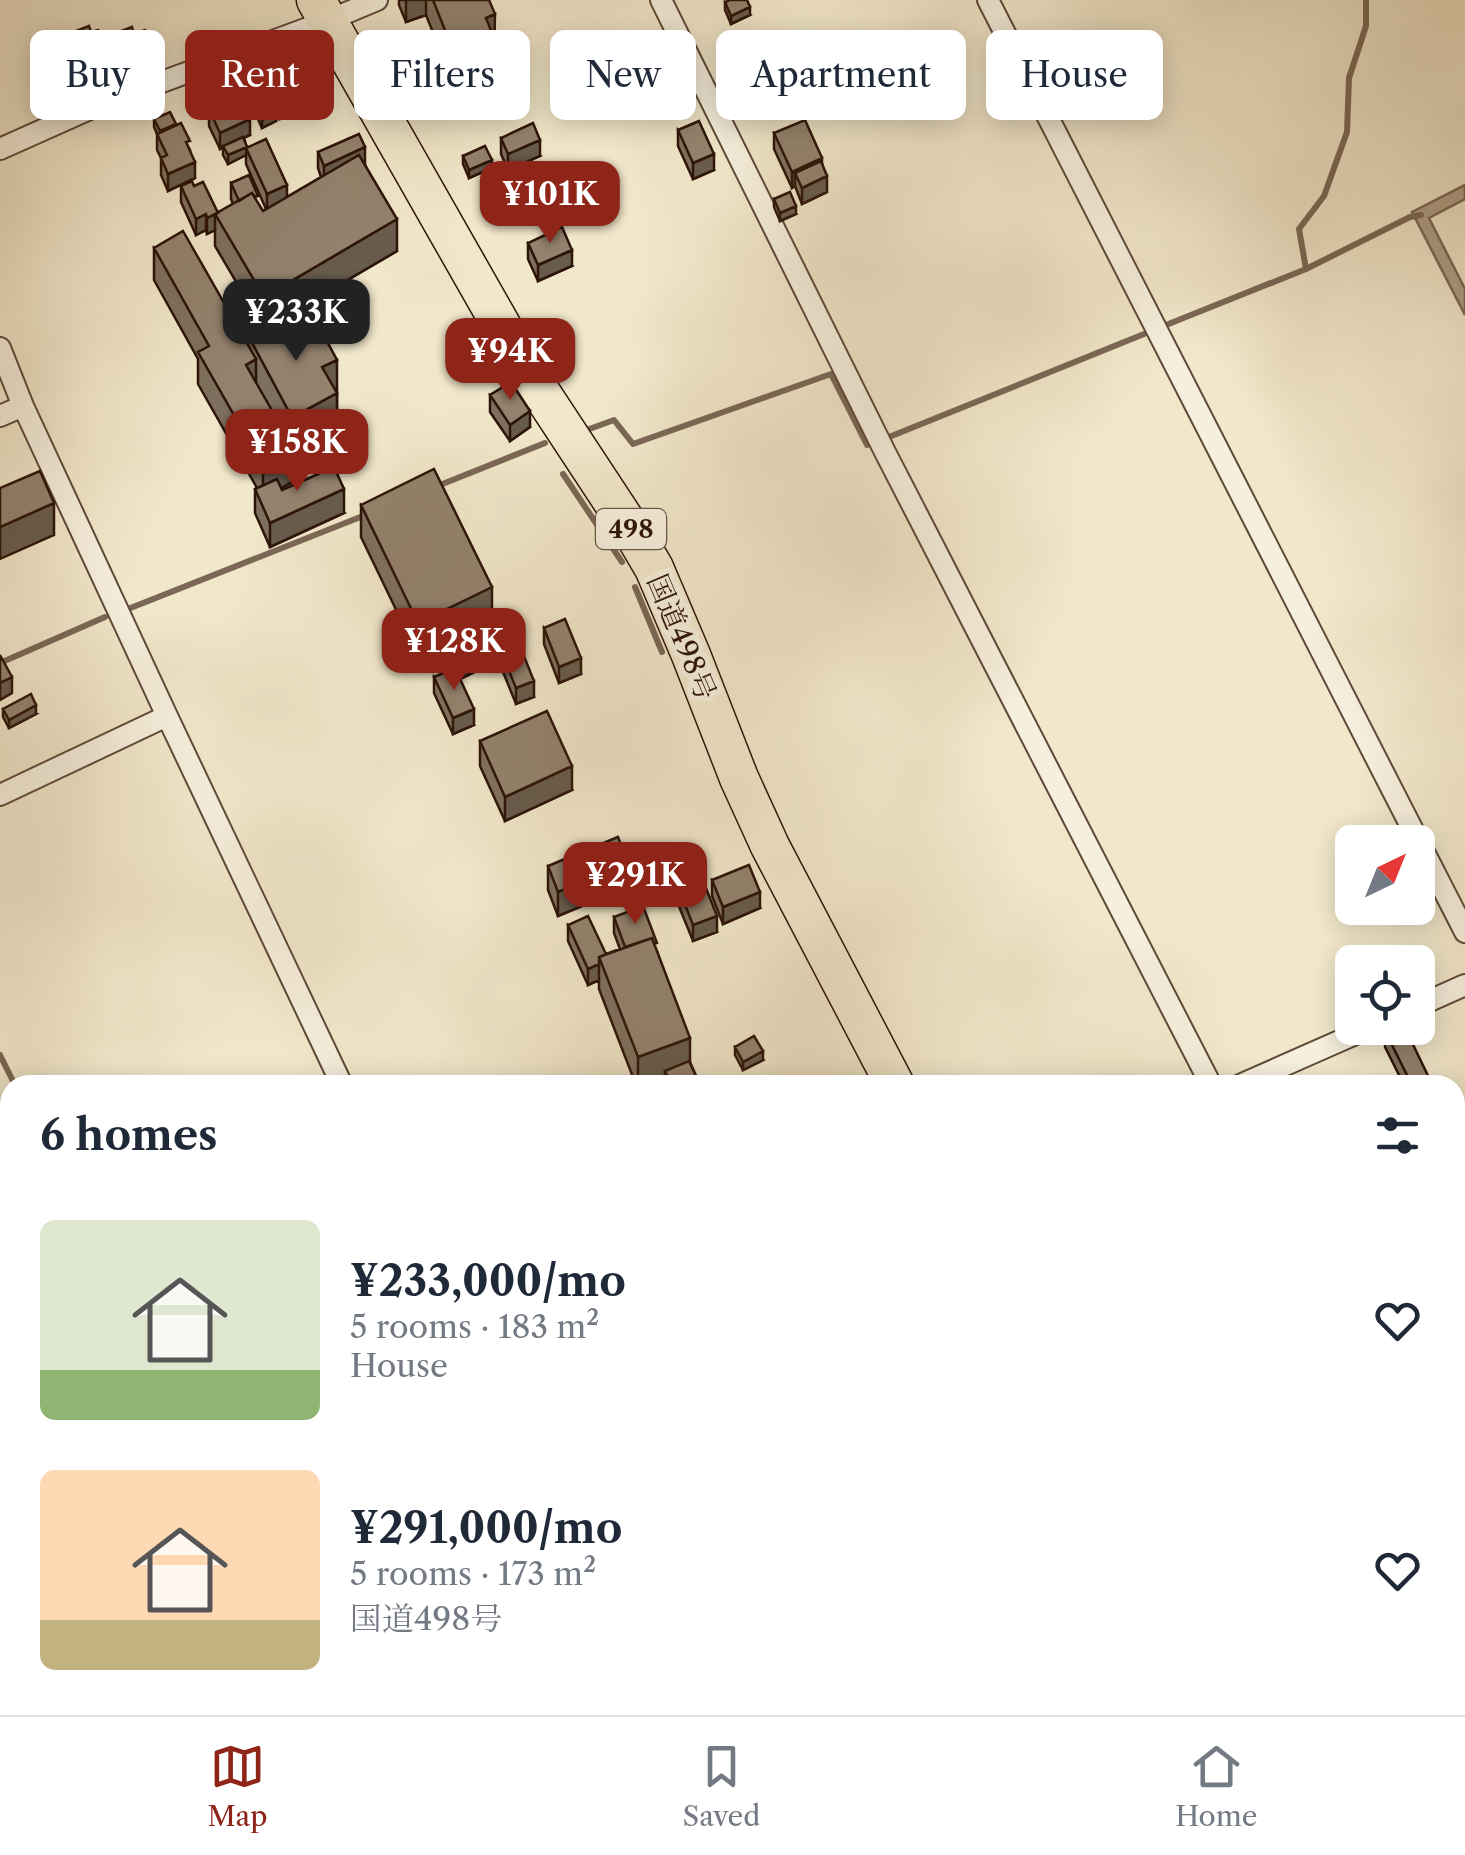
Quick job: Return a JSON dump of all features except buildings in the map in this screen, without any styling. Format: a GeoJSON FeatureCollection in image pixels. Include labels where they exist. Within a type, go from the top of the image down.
{"type":"FeatureCollection","features":[{"type":"Feature","properties":{"kind":"highway","name":"国道498号"},"geometry":{"type":"LineString","coordinates":[[321,10],[530,376],[654,568],[770,846],[890,1075]]}},
{"type":"Feature","properties":{"kind":"street"},"geometry":{"type":"LineString","coordinates":[[0,149],[321,10],[377,0]]}},
{"type":"Feature","properties":{"kind":"street"},"geometry":{"type":"LineString","coordinates":[[660,0],[884,452],[1206,1075]]}},
{"type":"Feature","properties":{"kind":"street"},"geometry":{"type":"LineString","coordinates":[[988,0],[1465,932]]}},
{"type":"Feature","properties":{"kind":"street"},"geometry":{"type":"LineString","coordinates":[[0,348],[166,716],[337,1075]]}},
{"type":"Feature","properties":{"kind":"street"},"geometry":{"type":"LineString","coordinates":[[0,416],[24,406]]}},
{"type":"Feature","properties":{"kind":"street"},"geometry":{"type":"LineString","coordinates":[[0,795],[166,716]]}},
{"type":"Feature","properties":{"kind":"street"},"geometry":{"type":"LineString","coordinates":[[1435,998],[1465,985]]}},
{"type":"Feature","properties":{"kind":"street"},"geometry":{"type":"LineString","coordinates":[[1263,1075],[1335,1043]]}},
{"type":"Feature","properties":{"kind":"shaded area"},"geometry":{"type":"Polygon","coordinates":[[[1465,185],[1465,199],[1429,218],[1465,289],[1465,315],[1412,212],[1465,185]]]}},
{"type":"Feature","properties":{"kind":"waterway"},"geometry":{"type":"LineString","coordinates":[[1306,269],[1299,229],[1324,196],[1347,132],[1349,78],[1366,26],[1366,0]]}},
{"type":"Feature","properties":{"kind":"waterway"},"geometry":{"type":"LineString","coordinates":[[1166,325],[1306,269],[1421,215]]}},
{"type":"Feature","properties":{"kind":"waterway"},"geometry":{"type":"LineString","coordinates":[[889,437],[1144,334]]}},
{"type":"Feature","properties":{"kind":"waterway"},"geometry":{"type":"LineString","coordinates":[[584,431],[614,420],[633,444],[831,374],[867,445]]}},
{"type":"Feature","properties":{"kind":"waterway"},"geometry":{"type":"LineString","coordinates":[[435,487],[545,443]]}},
{"type":"Feature","properties":{"kind":"waterway"},"geometry":{"type":"LineString","coordinates":[[563,474],[622,562]]}},
{"type":"Feature","properties":{"kind":"waterway"},"geometry":{"type":"LineString","coordinates":[[128,609],[368,514]]}},
{"type":"Feature","properties":{"kind":"waterway"},"geometry":{"type":"LineString","coordinates":[[635,587],[662,652]]}},
{"type":"Feature","properties":{"kind":"waterway"},"geometry":{"type":"LineString","coordinates":[[0,663],[105,617]]}},
{"type":"Feature","properties":{"kind":"waterway"},"geometry":{"type":"LineString","coordinates":[[0,1055],[10,1075]]}}]}
